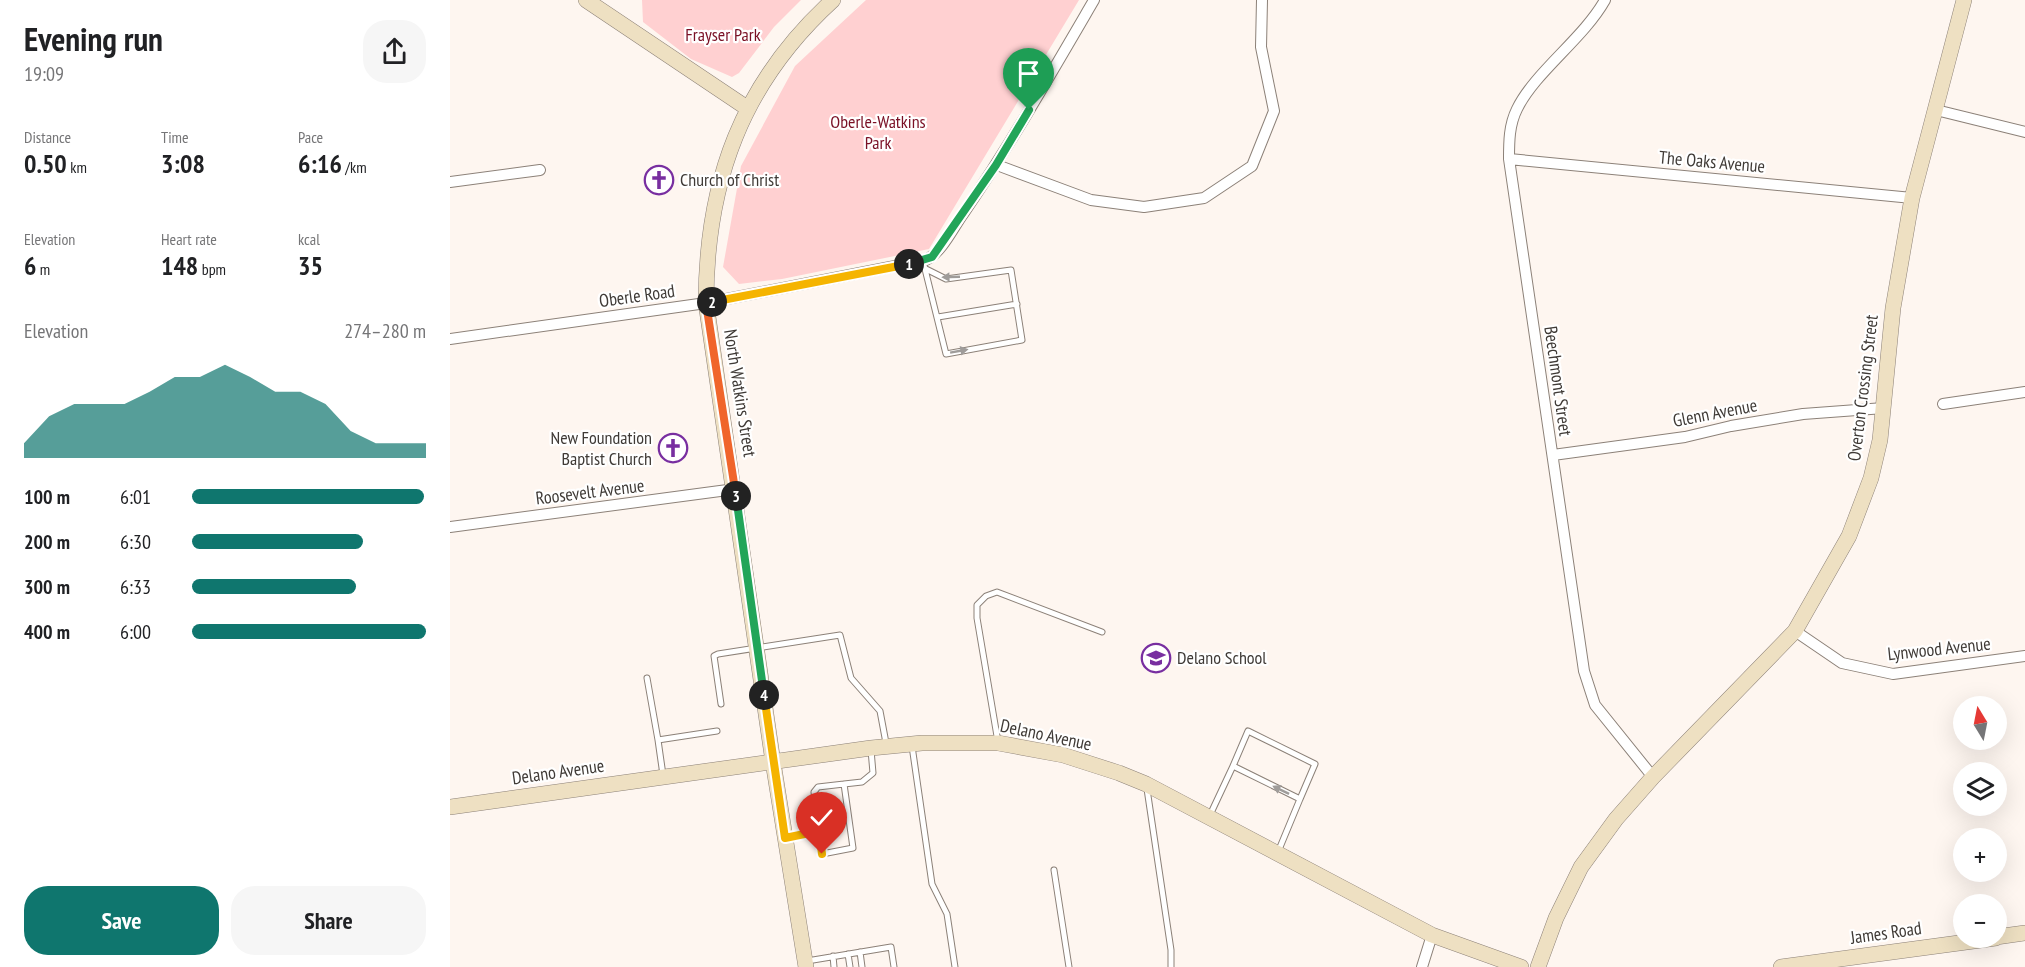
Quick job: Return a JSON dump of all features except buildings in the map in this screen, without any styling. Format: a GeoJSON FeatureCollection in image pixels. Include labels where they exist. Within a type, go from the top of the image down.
{"type":"FeatureCollection","features":[{"type":"Feature","properties":{"kind":"main road"},"geometry":{"type":"LineString","coordinates":[[586,0],[747,108]]}},
{"type":"Feature","properties":{"kind":"main road","name":"North Watkins Street"},"geometry":{"type":"LineString","coordinates":[[806,964],[773,762],[735,489],[706,303],[708,235],[721,180],[747,108],[767,74],[793,38],[833,0]]}},
{"type":"Feature","properties":{"kind":"main road","name":"Overton Crossing Street"},"geometry":{"type":"LineString","coordinates":[[1538,967],[1556,918],[1581,867],[1616,819],[1653,777],[1795,632],[1829,575],[1861,507],[1871,478],[1884,408],[1893,308],[1912,198],[1964,0]]}},
{"type":"Feature","properties":{"kind":"main road","name":"Delano Avenue"},"geometry":{"type":"LineString","coordinates":[[450,807],[879,748],[998,743],[1063,755],[1146,784],[1432,935],[1521,967]]}},
{"type":"Feature","properties":{"kind":"main road","name":"James Road"},"geometry":{"type":"LineString","coordinates":[[2007,935],[2025,933]]}},
{"type":"Feature","properties":{"kind":"main road","name":"James Road"},"geometry":{"type":"LineString","coordinates":[[1781,967],[1953,943]]}},
{"type":"Feature","properties":{"kind":"street"},"geometry":{"type":"LineString","coordinates":[[927,262],[996,165],[1094,0]]}},
{"type":"Feature","properties":{"kind":"street"},"geometry":{"type":"LineString","coordinates":[[996,165],[1090,200],[1144,207],[1204,198],[1252,166],[1274,111],[1261,47],[1262,0]]}},
{"type":"Feature","properties":{"kind":"street","name":"Beechmont Street"},"geometry":{"type":"LineString","coordinates":[[1605,0],[1588,25],[1517,108],[1509,132],[1509,159],[1584,671],[1595,705],[1653,777]]}},
{"type":"Feature","properties":{"kind":"street"},"geometry":{"type":"LineString","coordinates":[[1936,110],[2025,132]]}},
{"type":"Feature","properties":{"kind":"street","name":"The Oaks Avenue"},"geometry":{"type":"LineString","coordinates":[[1509,159],[1912,198]]}},
{"type":"Feature","properties":{"kind":"street"},"geometry":{"type":"LineString","coordinates":[[450,182],[540,170]]}},
{"type":"Feature","properties":{"kind":"street","name":"Oberle Road"},"geometry":{"type":"LineString","coordinates":[[450,339],[706,303],[927,262]]}},
{"type":"Feature","properties":{"kind":"street"},"geometry":{"type":"LineString","coordinates":[[1943,404],[2025,392]]}},
{"type":"Feature","properties":{"kind":"street","name":"Glenn Avenue"},"geometry":{"type":"LineString","coordinates":[[1553,455],[1685,437],[1731,426],[1803,414],[1884,408]]}},
{"type":"Feature","properties":{"kind":"street","name":"Roosevelt Avenue"},"geometry":{"type":"LineString","coordinates":[[450,527],[735,489]]}},
{"type":"Feature","properties":{"kind":"street","name":"Lynwood Avenue"},"geometry":{"type":"LineString","coordinates":[[1795,632],[1842,663],[1893,674],[2025,656]]}},
{"type":"Feature","properties":{"kind":"street"},"geometry":{"type":"LineString","coordinates":[[1422,967],[1432,935]]}},
{"type":"Feature","properties":{"kind":"lane"},"geometry":{"type":"LineString","coordinates":[[927,262],[945,279],[1011,270],[1022,340],[946,354],[927,262]]}},
{"type":"Feature","properties":{"kind":"lane"},"geometry":{"type":"LineString","coordinates":[[938,317],[1017,304]]}},
{"type":"Feature","properties":{"kind":"lane"},"geometry":{"type":"LineString","coordinates":[[998,743],[977,618],[977,605],[986,596],[997,592],[1102,632]]}},
{"type":"Feature","properties":{"kind":"lane"},"geometry":{"type":"LineString","coordinates":[[721,704],[714,656],[840,635],[851,678],[880,711],[879,748],[873,773],[862,782],[844,784],[818,787],[814,792],[822,854],[853,848],[844,784]]}},
{"type":"Feature","properties":{"kind":"lane"},"geometry":{"type":"LineString","coordinates":[[647,678],[664,777]]}},
{"type":"Feature","properties":{"kind":"lane"},"geometry":{"type":"LineString","coordinates":[[658,740],[717,730]]}},
{"type":"Feature","properties":{"kind":"lane"},"geometry":{"type":"LineString","coordinates":[[1209,817],[1248,731],[1315,764],[1277,853]]}},
{"type":"Feature","properties":{"kind":"lane"},"geometry":{"type":"LineString","coordinates":[[912,745],[932,884],[947,914],[955,967]]}},
{"type":"Feature","properties":{"kind":"lane"},"geometry":{"type":"LineString","coordinates":[[1233,766],[1300,799]]}},
{"type":"Feature","properties":{"kind":"lane"},"geometry":{"type":"LineString","coordinates":[[1146,784],[1171,950],[1171,967]]}},
{"type":"Feature","properties":{"kind":"lane"},"geometry":{"type":"LineString","coordinates":[[839,803],[846,802]]}},
{"type":"Feature","properties":{"kind":"lane"},"geometry":{"type":"LineString","coordinates":[[816,806],[824,805]]}},
{"type":"Feature","properties":{"kind":"lane"},"geometry":{"type":"LineString","coordinates":[[842,828],[850,827]]}},
{"type":"Feature","properties":{"kind":"lane"},"geometry":{"type":"LineString","coordinates":[[785,838],[828,830]]}},
{"type":"Feature","properties":{"kind":"lane"},"geometry":{"type":"LineString","coordinates":[[1054,870],[1070,967]]}},
{"type":"Feature","properties":{"kind":"lane"},"geometry":{"type":"LineString","coordinates":[[806,964],[833,956],[891,947],[894,967]]}},
{"type":"Feature","properties":{"kind":"lane"},"geometry":{"type":"LineString","coordinates":[[860,952],[862,967]]}},
{"type":"Feature","properties":{"kind":"lane"},"geometry":{"type":"LineString","coordinates":[[848,954],[850,967]]}},
{"type":"Feature","properties":{"kind":"lane"},"geometry":{"type":"LineString","coordinates":[[833,956],[834,967]]}},
{"type":"Feature","properties":{"kind":"green space","name":"Frayser Park"},"geometry":{"type":"Polygon","coordinates":[[[642,0],[801,0],[774,27],[739,73],[732,77],[691,59],[643,22],[642,0]]]}},
{"type":"Feature","properties":{"kind":"green space","name":"Oberle-Watkins Park"},"geometry":{"type":"Polygon","coordinates":[[[866,0],[1079,0],[929,249],[782,279],[739,284],[723,267],[741,166],[795,66],[866,0]]]}},
{"type":"Feature","properties":{"kind":"place","name":"Church of Christ"},"geometry":{"type":"Point","coordinates":[659,180]}},
{"type":"Feature","properties":{"kind":"place","name":"New Foundation Baptist Church"},"geometry":{"type":"Point","coordinates":[673,448]}},
{"type":"Feature","properties":{"kind":"place","name":"Delano School"},"geometry":{"type":"Point","coordinates":[1156,658]}},
{"type":"Feature","properties":{"kind":"route"},"geometry":{"type":"LineString","coordinates":[[822,854],[819,831],[785,838],[706,303],[932,257],[996,165],[1029,110]]}}]}
